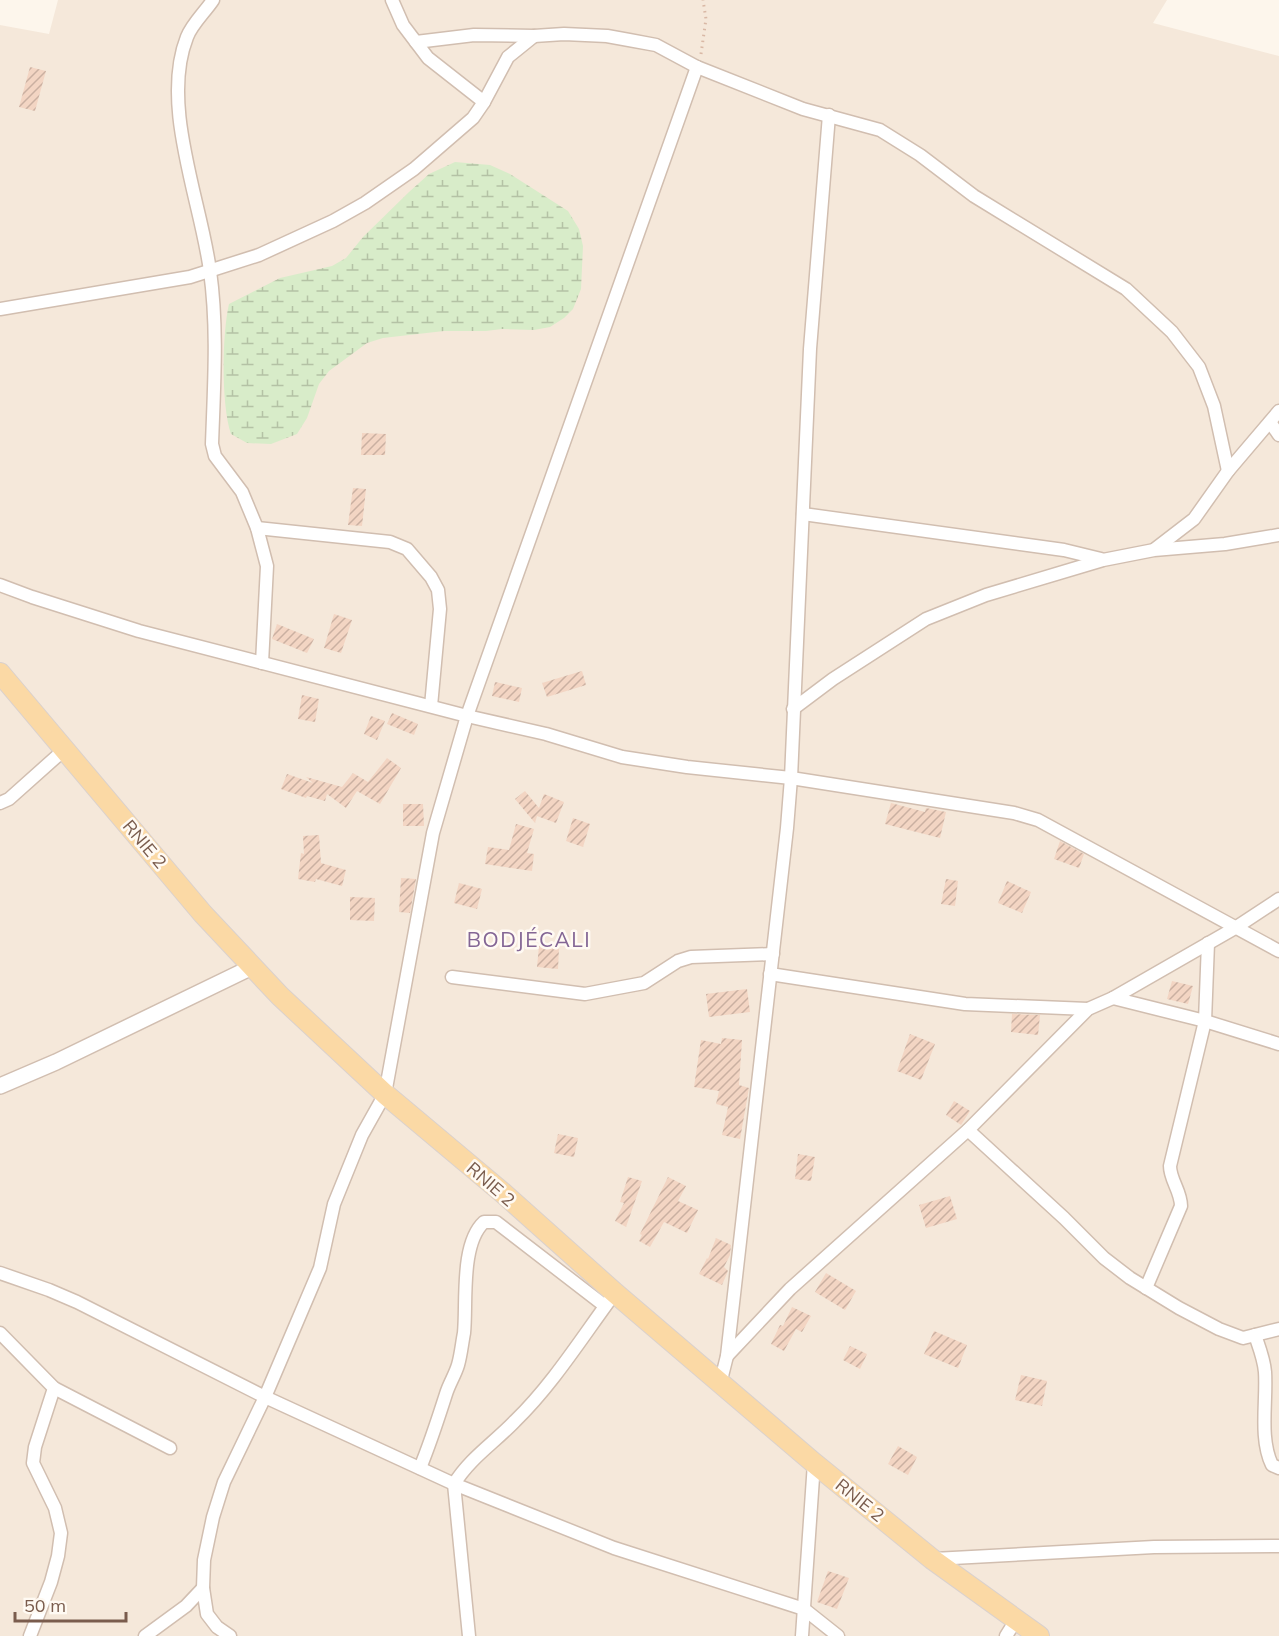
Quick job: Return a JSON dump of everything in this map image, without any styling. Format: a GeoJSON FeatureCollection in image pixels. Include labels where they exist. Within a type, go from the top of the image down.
{"type":"FeatureCollection","features":[{"type":"Feature","properties":{"kind":"main road","name":"RNIE 2"},"geometry":{"type":"LineString","coordinates":[[0,673],[203,914],[252,968],[385,1094],[503,1193],[610,1300],[720,1384],[932,1559],[1011,1628],[1039,1636]]}},
{"type":"Feature","properties":{"kind":"street"},"geometry":{"type":"LineString","coordinates":[[213,0],[188,35],[180,57],[178,77],[183,148],[198,206],[210,271],[216,337],[212,444],[215,456],[242,492],[257,528],[267,566],[262,663]]}},
{"type":"Feature","properties":{"kind":"street"},"geometry":{"type":"LineString","coordinates":[[392,0],[403,26],[429,58],[484,102]]}},
{"type":"Feature","properties":{"kind":"street"},"geometry":{"type":"LineString","coordinates":[[416,42],[474,35],[564,34],[607,36],[656,45],[697,67],[803,109],[880,130],[920,155],[974,196],[1126,288],[1172,332],[1199,367],[1214,406],[1228,471]]}},
{"type":"Feature","properties":{"kind":"street"},"geometry":{"type":"LineString","coordinates":[[0,309],[190,278],[259,255],[333,221],[365,203],[414,169],[473,118],[508,57],[534,36]]}},
{"type":"Feature","properties":{"kind":"street"},"geometry":{"type":"LineString","coordinates":[[230,1636],[217,1627],[207,1614],[203,1588],[204,1560],[213,1517],[224,1482],[265,1397],[320,1268],[331,1215],[338,1194],[362,1135],[385,1094],[433,833],[467,716],[697,67]]}},
{"type":"Feature","properties":{"kind":"street"},"geometry":{"type":"LineString","coordinates":[[720,1384],[727,1356],[791,778],[810,349],[829,115]]}},
{"type":"Feature","properties":{"kind":"street"},"geometry":{"type":"LineString","coordinates":[[1154,550],[1194,519],[1228,471],[1279,411]]}},
{"type":"Feature","properties":{"kind":"street"},"geometry":{"type":"LineString","coordinates":[[1270,422],[1279,435]]}},
{"type":"Feature","properties":{"kind":"street"},"geometry":{"type":"LineString","coordinates":[[802,514],[1064,550],[1103,560]]}},
{"type":"Feature","properties":{"kind":"street"},"geometry":{"type":"LineString","coordinates":[[257,528],[390,542],[407,549],[431,576],[438,590],[440,609],[430,706]]}},
{"type":"Feature","properties":{"kind":"street"},"geometry":{"type":"LineString","coordinates":[[793,709],[833,679],[926,619],[986,595],[1103,560],[1154,550],[1225,544],[1279,535]]}},
{"type":"Feature","properties":{"kind":"street"},"geometry":{"type":"LineString","coordinates":[[0,585],[139,631],[467,716],[546,734],[622,757],[687,767],[791,778],[1014,813],[1038,820],[1279,951]]}},
{"type":"Feature","properties":{"kind":"street"},"geometry":{"type":"LineString","coordinates":[[0,803],[9,799],[65,749]]}},
{"type":"Feature","properties":{"kind":"street"},"geometry":{"type":"LineString","coordinates":[[727,1356],[790,1289],[968,1130],[1088,1009],[1113,998],[1235,928],[1279,899]]}},
{"type":"Feature","properties":{"kind":"street"},"geometry":{"type":"LineString","coordinates":[[1146,1288],[1181,1206],[1181,1198],[1170,1175],[1170,1166],[1205,1021],[1208,943]]}},
{"type":"Feature","properties":{"kind":"street"},"geometry":{"type":"LineString","coordinates":[[452,977],[585,994],[644,983],[678,961],[691,957],[773,954]]}},
{"type":"Feature","properties":{"kind":"street"},"geometry":{"type":"LineString","coordinates":[[0,1086],[56,1062],[252,968]]}},
{"type":"Feature","properties":{"kind":"street"},"geometry":{"type":"LineString","coordinates":[[770,974],[965,1004],[1088,1009]]}},
{"type":"Feature","properties":{"kind":"street"},"geometry":{"type":"LineString","coordinates":[[1113,998],[1205,1021],[1279,1044]]}},
{"type":"Feature","properties":{"kind":"street"},"geometry":{"type":"LineString","coordinates":[[968,1130],[1104,1258],[1146,1288],[1219,1329],[1243,1338],[1279,1329]]}},
{"type":"Feature","properties":{"kind":"street"},"geometry":{"type":"LineString","coordinates":[[420,1468],[436,1431],[446,1394],[458,1365],[464,1332],[464,1300],[470,1251],[476,1232],[484,1222],[496,1222],[610,1300],[542,1392],[516,1421],[465,1467],[454,1484],[469,1636]]}},
{"type":"Feature","properties":{"kind":"street"},"geometry":{"type":"LineString","coordinates":[[0,1273],[77,1302],[265,1397],[454,1484],[614,1548],[804,1609],[838,1636]]}},
{"type":"Feature","properties":{"kind":"street"},"geometry":{"type":"LineString","coordinates":[[0,1333],[54,1388],[170,1448]]}},
{"type":"Feature","properties":{"kind":"street"},"geometry":{"type":"LineString","coordinates":[[1255,1335],[1265,1370],[1268,1457],[1272,1465],[1279,1468]]}},
{"type":"Feature","properties":{"kind":"street"},"geometry":{"type":"LineString","coordinates":[[30,1636],[51,1582],[61,1533],[55,1508],[33,1463],[35,1448],[54,1388]]}},
{"type":"Feature","properties":{"kind":"street"},"geometry":{"type":"LineString","coordinates":[[802,1636],[814,1463]]}},
{"type":"Feature","properties":{"kind":"street"},"geometry":{"type":"LineString","coordinates":[[932,1559],[1154,1547],[1279,1545]]}},
{"type":"Feature","properties":{"kind":"street"},"geometry":{"type":"LineString","coordinates":[[145,1636],[186,1606],[203,1588]]}},
{"type":"Feature","properties":{"kind":"path"},"geometry":{"type":"LineString","coordinates":[[697,67],[704,45],[706,19],[703,0]]}},
{"type":"Feature","properties":{"kind":"shaded area"},"geometry":{"type":"Polygon","coordinates":[[[58,0],[1167,0],[1153,23],[1279,56],[1279,1636],[0,1636],[0,25],[49,34],[58,0]]]}},
{"type":"Feature","properties":{"kind":"green space"},"geometry":{"type":"Polygon","coordinates":[[[455,162],[490,165],[510,174],[568,211],[579,229],[583,246],[581,289],[573,309],[550,327],[534,330],[444,331],[383,338],[367,343],[329,371],[319,384],[307,418],[297,434],[271,444],[247,443],[231,434],[224,388],[225,333],[229,304],[280,278],[332,266],[346,258],[363,237],[429,174],[455,162]]]}},
{"type":"Feature","properties":{"kind":"building"},"geometry":{"type":"Polygon","coordinates":[[[30,67],[46,71],[35,111],[19,107],[30,67]]]}},
{"type":"Feature","properties":{"kind":"building"},"geometry":{"type":"Polygon","coordinates":[[[362,433],[386,434],[385,455],[361,455],[362,433]]]}},
{"type":"Feature","properties":{"kind":"building"},"geometry":{"type":"Polygon","coordinates":[[[353,488],[366,489],[362,526],[348,525],[353,488]]]}},
{"type":"Feature","properties":{"kind":"building"},"geometry":{"type":"Polygon","coordinates":[[[334,614],[352,620],[341,653],[324,648],[334,614]]]}},
{"type":"Feature","properties":{"kind":"building"},"geometry":{"type":"Polygon","coordinates":[[[277,624],[314,639],[307,653],[272,639],[277,624]]]}},
{"type":"Feature","properties":{"kind":"building"},"geometry":{"type":"Polygon","coordinates":[[[582,671],[586,685],[547,697],[542,683],[582,671]]]}},
{"type":"Feature","properties":{"kind":"building"},"geometry":{"type":"Polygon","coordinates":[[[495,682],[522,688],[519,702],[492,696],[495,682]]]}},
{"type":"Feature","properties":{"kind":"building"},"geometry":{"type":"Polygon","coordinates":[[[302,695],[319,699],[315,722],[298,719],[302,695]]]}},
{"type":"Feature","properties":{"kind":"building"},"geometry":{"type":"Polygon","coordinates":[[[392,713],[418,724],[414,735],[387,724],[392,713]]]}},
{"type":"Feature","properties":{"kind":"building"},"geometry":{"type":"Polygon","coordinates":[[[371,716],[385,721],[377,740],[364,734],[371,716]]]}},
{"type":"Feature","properties":{"kind":"building"},"geometry":{"type":"Polygon","coordinates":[[[387,758],[401,768],[380,804],[357,791],[346,808],[327,794],[325,801],[307,796],[306,798],[281,789],[287,774],[313,783],[306,777],[342,787],[353,773],[368,782],[387,758]]]}},
{"type":"Feature","properties":{"kind":"building"},"geometry":{"type":"Polygon","coordinates":[[[525,791],[539,808],[544,794],[564,802],[556,823],[537,816],[535,823],[515,799],[525,791]]]}},
{"type":"Feature","properties":{"kind":"building"},"geometry":{"type":"Polygon","coordinates":[[[891,803],[925,812],[926,808],[946,812],[940,838],[885,824],[891,803]]]}},
{"type":"Feature","properties":{"kind":"building"},"geometry":{"type":"Polygon","coordinates":[[[403,804],[423,804],[424,826],[403,826],[403,804]]]}},
{"type":"Feature","properties":{"kind":"building"},"geometry":{"type":"Polygon","coordinates":[[[573,818],[590,824],[583,847],[566,841],[573,818]]]}},
{"type":"Feature","properties":{"kind":"building"},"geometry":{"type":"Polygon","coordinates":[[[516,824],[534,829],[527,853],[534,854],[532,871],[485,864],[488,847],[509,850],[516,824]]]}},
{"type":"Feature","properties":{"kind":"building"},"geometry":{"type":"Polygon","coordinates":[[[319,835],[321,863],[346,870],[342,886],[316,879],[315,882],[298,879],[301,853],[304,854],[303,836],[319,835]]]}},
{"type":"Feature","properties":{"kind":"building"},"geometry":{"type":"Polygon","coordinates":[[[1060,841],[1084,854],[1079,868],[1054,859],[1060,841]]]}},
{"type":"Feature","properties":{"kind":"building"},"geometry":{"type":"Polygon","coordinates":[[[401,878],[416,879],[410,913],[399,912],[401,878]]]}},
{"type":"Feature","properties":{"kind":"building"},"geometry":{"type":"Polygon","coordinates":[[[946,879],[958,881],[955,906],[941,904],[946,879]]]}},
{"type":"Feature","properties":{"kind":"building"},"geometry":{"type":"Polygon","coordinates":[[[1007,881],[1031,892],[1022,913],[998,903],[1007,881]]]}},
{"type":"Feature","properties":{"kind":"building"},"geometry":{"type":"Polygon","coordinates":[[[459,883],[482,889],[477,909],[454,903],[459,883]]]}},
{"type":"Feature","properties":{"kind":"building"},"geometry":{"type":"Polygon","coordinates":[[[350,897],[375,898],[374,921],[350,920],[350,897]]]}},
{"type":"Feature","properties":{"kind":"building"},"geometry":{"type":"Polygon","coordinates":[[[539,946],[559,948],[558,969],[537,967],[539,946]]]}},
{"type":"Feature","properties":{"kind":"building"},"geometry":{"type":"Polygon","coordinates":[[[1172,981],[1193,986],[1188,1004],[1167,999],[1172,981]]]}},
{"type":"Feature","properties":{"kind":"building"},"geometry":{"type":"Polygon","coordinates":[[[747,989],[750,1012],[709,1017],[706,994],[747,989]]]}},
{"type":"Feature","properties":{"kind":"building"},"geometry":{"type":"Polygon","coordinates":[[[1012,1014],[1040,1015],[1038,1035],[1011,1032],[1012,1014]]]}},
{"type":"Feature","properties":{"kind":"building"},"geometry":{"type":"Polygon","coordinates":[[[910,1034],[935,1044],[921,1080],[897,1071],[910,1034]]]}},
{"type":"Feature","properties":{"kind":"building"},"geometry":{"type":"Polygon","coordinates":[[[722,1038],[742,1040],[739,1085],[749,1088],[740,1139],[722,1135],[728,1107],[716,1104],[719,1091],[694,1087],[701,1040],[721,1044],[722,1038]]]}},
{"type":"Feature","properties":{"kind":"building"},"geometry":{"type":"Polygon","coordinates":[[[954,1101],[970,1111],[961,1125],[946,1115],[954,1101]]]}},
{"type":"Feature","properties":{"kind":"building"},"geometry":{"type":"Polygon","coordinates":[[[558,1134],[578,1138],[574,1157],[554,1153],[558,1134]]]}},
{"type":"Feature","properties":{"kind":"building"},"geometry":{"type":"Polygon","coordinates":[[[798,1154],[815,1157],[811,1181],[795,1179],[798,1154]]]}},
{"type":"Feature","properties":{"kind":"building"},"geometry":{"type":"Polygon","coordinates":[[[628,1177],[642,1181],[626,1227],[615,1221],[624,1203],[620,1202],[628,1177]]]}},
{"type":"Feature","properties":{"kind":"building"},"geometry":{"type":"Polygon","coordinates":[[[668,1177],[686,1186],[678,1201],[698,1210],[687,1233],[664,1222],[650,1247],[639,1241],[642,1235],[640,1234],[668,1177]]]}},
{"type":"Feature","properties":{"kind":"building"},"geometry":{"type":"Polygon","coordinates":[[[950,1196],[957,1219],[926,1228],[919,1205],[950,1196]]]}},
{"type":"Feature","properties":{"kind":"building"},"geometry":{"type":"Polygon","coordinates":[[[716,1238],[731,1245],[730,1255],[724,1267],[728,1271],[722,1285],[699,1274],[716,1238]]]}},
{"type":"Feature","properties":{"kind":"building"},"geometry":{"type":"Polygon","coordinates":[[[826,1273],[856,1291],[845,1310],[815,1292],[826,1273]]]}},
{"type":"Feature","properties":{"kind":"building"},"geometry":{"type":"Polygon","coordinates":[[[792,1307],[811,1316],[802,1332],[796,1329],[784,1351],[771,1344],[792,1307]]]}},
{"type":"Feature","properties":{"kind":"building"},"geometry":{"type":"Polygon","coordinates":[[[934,1331],[967,1345],[958,1368],[924,1354],[934,1331]]]}},
{"type":"Feature","properties":{"kind":"building"},"geometry":{"type":"Polygon","coordinates":[[[850,1346],[867,1354],[860,1369],[843,1360],[850,1346]]]}},
{"type":"Feature","properties":{"kind":"building"},"geometry":{"type":"Polygon","coordinates":[[[1021,1375],[1047,1381],[1042,1406],[1015,1400],[1021,1375]]]}},
{"type":"Feature","properties":{"kind":"building"},"geometry":{"type":"Polygon","coordinates":[[[898,1446],[917,1457],[908,1475],[888,1464],[898,1446]]]}},
{"type":"Feature","properties":{"kind":"building"},"geometry":{"type":"Polygon","coordinates":[[[828,1571],[849,1578],[837,1609],[817,1602],[828,1571]]]}},
{"type":"Feature","properties":{"kind":"district","name":"BODJÉCALI"},"geometry":{"type":"Point","coordinates":[529,939]}}]}
